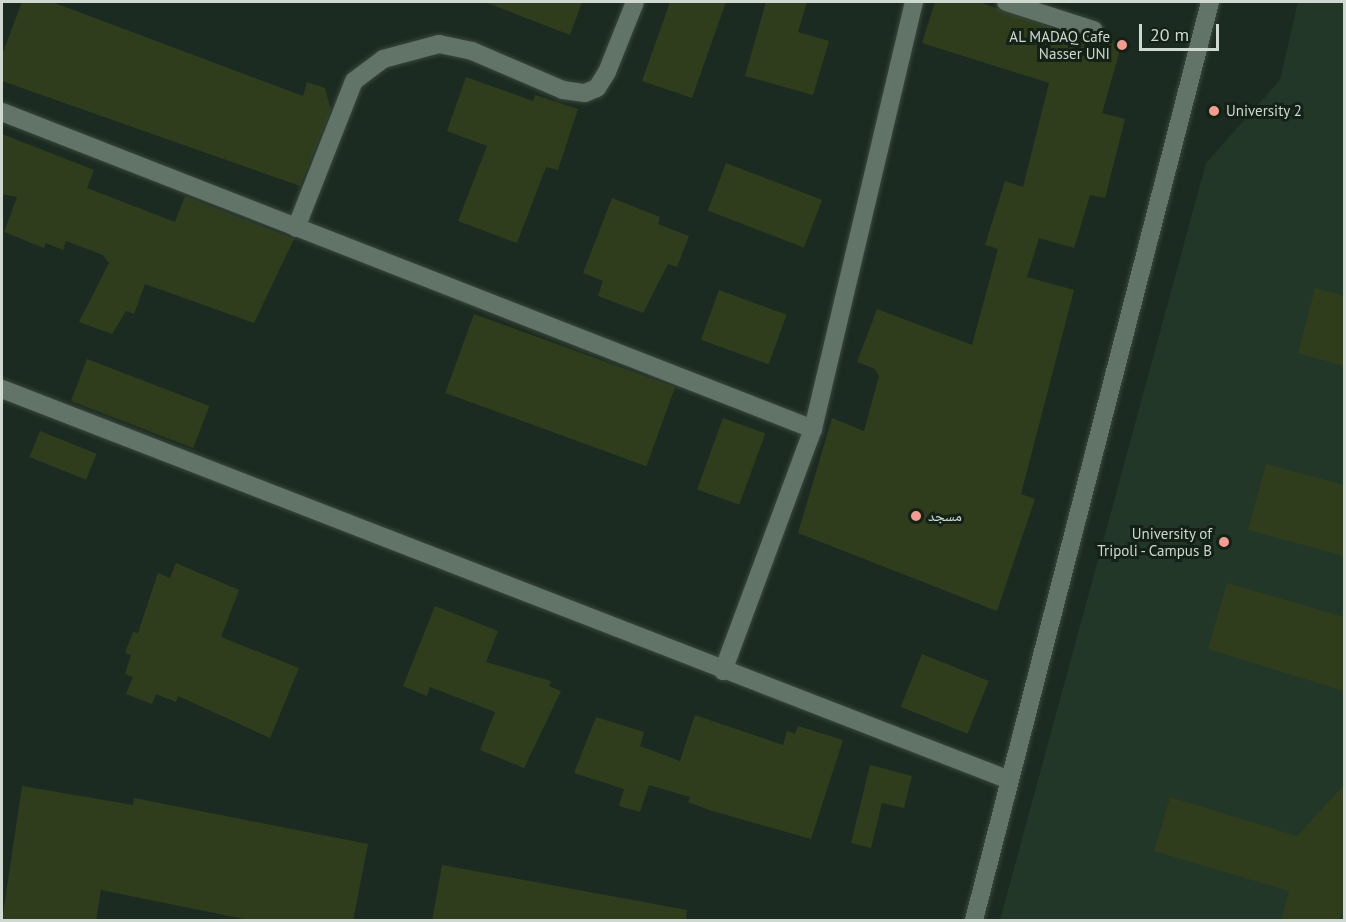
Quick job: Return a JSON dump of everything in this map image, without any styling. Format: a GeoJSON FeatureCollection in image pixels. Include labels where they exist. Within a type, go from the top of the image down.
{"type":"FeatureCollection","features":[{"type":"Feature","properties":{"kind":"street"},"geometry":{"type":"LineString","coordinates":[[297,228],[354,81],[382,59],[439,44],[472,51],[563,90],[585,93],[597,88],[607,72],[635,2]]}},
{"type":"Feature","properties":{"kind":"street"},"geometry":{"type":"LineString","coordinates":[[723,670],[813,429],[914,2]]}},
{"type":"Feature","properties":{"kind":"street"},"geometry":{"type":"LineString","coordinates":[[1006,2],[1094,30]]}},
{"type":"Feature","properties":{"kind":"street"},"geometry":{"type":"LineString","coordinates":[[974,921],[1007,778],[1210,2]]}},
{"type":"Feature","properties":{"kind":"street"},"geometry":{"type":"LineString","coordinates":[[2,112],[813,429]]}},
{"type":"Feature","properties":{"kind":"street"},"geometry":{"type":"LineString","coordinates":[[2,389],[1007,778]]}},
{"type":"Feature","properties":{"kind":"shaded area","name":"University of Tripoli - Campus B"},"geometry":{"type":"Polygon","coordinates":[[[1298,2],[1344,2],[1344,920],[1000,920],[1206,163],[1280,80],[1298,2]]]}},
{"type":"Feature","properties":{"kind":"building"},"geometry":{"type":"Polygon","coordinates":[[[22,2],[52,2],[303,96],[307,82],[325,88],[331,110],[300,186],[2,81],[2,55],[22,2]]]}},
{"type":"Feature","properties":{"kind":"building"},"geometry":{"type":"Polygon","coordinates":[[[485,2],[582,2],[570,35],[485,2]]]}},
{"type":"Feature","properties":{"kind":"building"},"geometry":{"type":"Polygon","coordinates":[[[670,2],[726,2],[692,98],[642,81],[670,2]]]}},
{"type":"Feature","properties":{"kind":"building"},"geometry":{"type":"Polygon","coordinates":[[[766,2],[807,2],[798,32],[829,41],[813,95],[745,76],[766,2]]]}},
{"type":"Feature","properties":{"kind":"building"},"geometry":{"type":"Polygon","coordinates":[[[935,2],[979,2],[1091,41],[1102,37],[1122,43],[1102,113],[1125,119],[1105,198],[1090,195],[1074,248],[1039,238],[1027,277],[1074,290],[1021,494],[1035,499],[997,611],[798,533],[832,418],[864,431],[879,376],[875,369],[857,362],[877,309],[972,345],[998,249],[985,245],[1005,181],[1023,187],[1049,83],[922,43],[935,2]]]}},
{"type":"Feature","properties":{"kind":"building"},"geometry":{"type":"Polygon","coordinates":[[[466,77],[533,101],[535,95],[578,109],[558,170],[546,167],[517,243],[458,221],[487,146],[447,131],[466,77]]]}},
{"type":"Feature","properties":{"kind":"building"},"geometry":{"type":"Polygon","coordinates":[[[2,134],[94,170],[87,188],[175,222],[185,196],[294,239],[254,323],[145,284],[134,314],[126,311],[112,334],[79,322],[109,263],[103,255],[66,241],[63,250],[46,243],[44,248],[4,232],[17,197],[2,194],[2,134]]]}},
{"type":"Feature","properties":{"kind":"building"},"geometry":{"type":"Polygon","coordinates":[[[726,163],[822,200],[804,248],[708,211],[726,163]]]}},
{"type":"Feature","properties":{"kind":"building"},"geometry":{"type":"Polygon","coordinates":[[[612,198],[660,217],[658,224],[689,236],[677,267],[668,264],[643,313],[598,296],[603,281],[583,273],[612,198]]]}},
{"type":"Feature","properties":{"kind":"building"},"geometry":{"type":"Polygon","coordinates":[[[1315,288],[1344,296],[1344,366],[1298,353],[1315,288]]]}},
{"type":"Feature","properties":{"kind":"building"},"geometry":{"type":"Polygon","coordinates":[[[719,290],[787,315],[769,364],[701,340],[719,290]]]}},
{"type":"Feature","properties":{"kind":"building"},"geometry":{"type":"Polygon","coordinates":[[[474,314],[675,387],[646,466],[445,393],[474,314]]]}},
{"type":"Feature","properties":{"kind":"building"},"geometry":{"type":"Polygon","coordinates":[[[87,359],[209,406],[193,448],[71,401],[87,359]]]}},
{"type":"Feature","properties":{"kind":"building"},"geometry":{"type":"Polygon","coordinates":[[[723,418],[765,433],[739,505],[697,489],[723,418]]]}},
{"type":"Feature","properties":{"kind":"building"},"geometry":{"type":"Polygon","coordinates":[[[40,431],[97,454],[86,480],[30,457],[40,431]]]}},
{"type":"Feature","properties":{"kind":"building"},"geometry":{"type":"Polygon","coordinates":[[[1266,464],[1344,485],[1344,556],[1248,530],[1266,464]]]}},
{"type":"Feature","properties":{"kind":"building"},"geometry":{"type":"Polygon","coordinates":[[[176,563],[239,590],[221,637],[299,668],[270,738],[178,696],[176,702],[156,694],[152,704],[126,694],[133,677],[125,674],[131,655],[125,653],[133,632],[138,633],[158,573],[170,578],[176,563]]]}},
{"type":"Feature","properties":{"kind":"building"},"geometry":{"type":"Polygon","coordinates":[[[1227,583],[1344,617],[1344,691],[1208,649],[1227,583]]]}},
{"type":"Feature","properties":{"kind":"building"},"geometry":{"type":"Polygon","coordinates":[[[435,606],[498,631],[486,662],[551,681],[549,686],[561,691],[524,768],[480,750],[495,712],[430,687],[427,696],[403,686],[435,606]]]}},
{"type":"Feature","properties":{"kind":"building"},"geometry":{"type":"Polygon","coordinates":[[[922,654],[989,681],[967,734],[901,707],[922,654]]]}},
{"type":"Feature","properties":{"kind":"building"},"geometry":{"type":"Polygon","coordinates":[[[695,715],[783,745],[787,731],[795,734],[798,726],[843,740],[811,839],[709,810],[688,802],[690,797],[649,785],[640,812],[619,806],[624,789],[574,773],[596,717],[644,732],[640,746],[680,761],[695,715]]]}},
{"type":"Feature","properties":{"kind":"building"},"geometry":{"type":"Polygon","coordinates":[[[870,765],[912,776],[904,808],[882,803],[871,848],[851,843],[870,765]]]}},
{"type":"Feature","properties":{"kind":"building"},"geometry":{"type":"Polygon","coordinates":[[[1344,785],[1344,910],[1339,921],[1281,921],[1289,891],[1154,851],[1170,797],[1297,836],[1344,785]]]}},
{"type":"Feature","properties":{"kind":"building"},"geometry":{"type":"Polygon","coordinates":[[[22,786],[133,805],[134,798],[368,844],[353,921],[254,921],[101,890],[96,921],[2,921],[22,786]]]}},
{"type":"Feature","properties":{"kind":"building"},"geometry":{"type":"Polygon","coordinates":[[[442,865],[687,910],[686,921],[432,921],[442,865]]]}},
{"type":"Feature","properties":{"kind":"place","name":"AL MADAQ Cafe Nasser UNI"},"geometry":{"type":"Point","coordinates":[1122,45]}},
{"type":"Feature","properties":{"kind":"place","name":"University 2"},"geometry":{"type":"Point","coordinates":[1214,111]}},
{"type":"Feature","properties":{"kind":"place","name":"مسجد"},"geometry":{"type":"Point","coordinates":[916,516]}},
{"type":"Feature","properties":{"kind":"place","name":"University of Tripoli - Campus B"},"geometry":{"type":"Point","coordinates":[1224,542]}}]}
